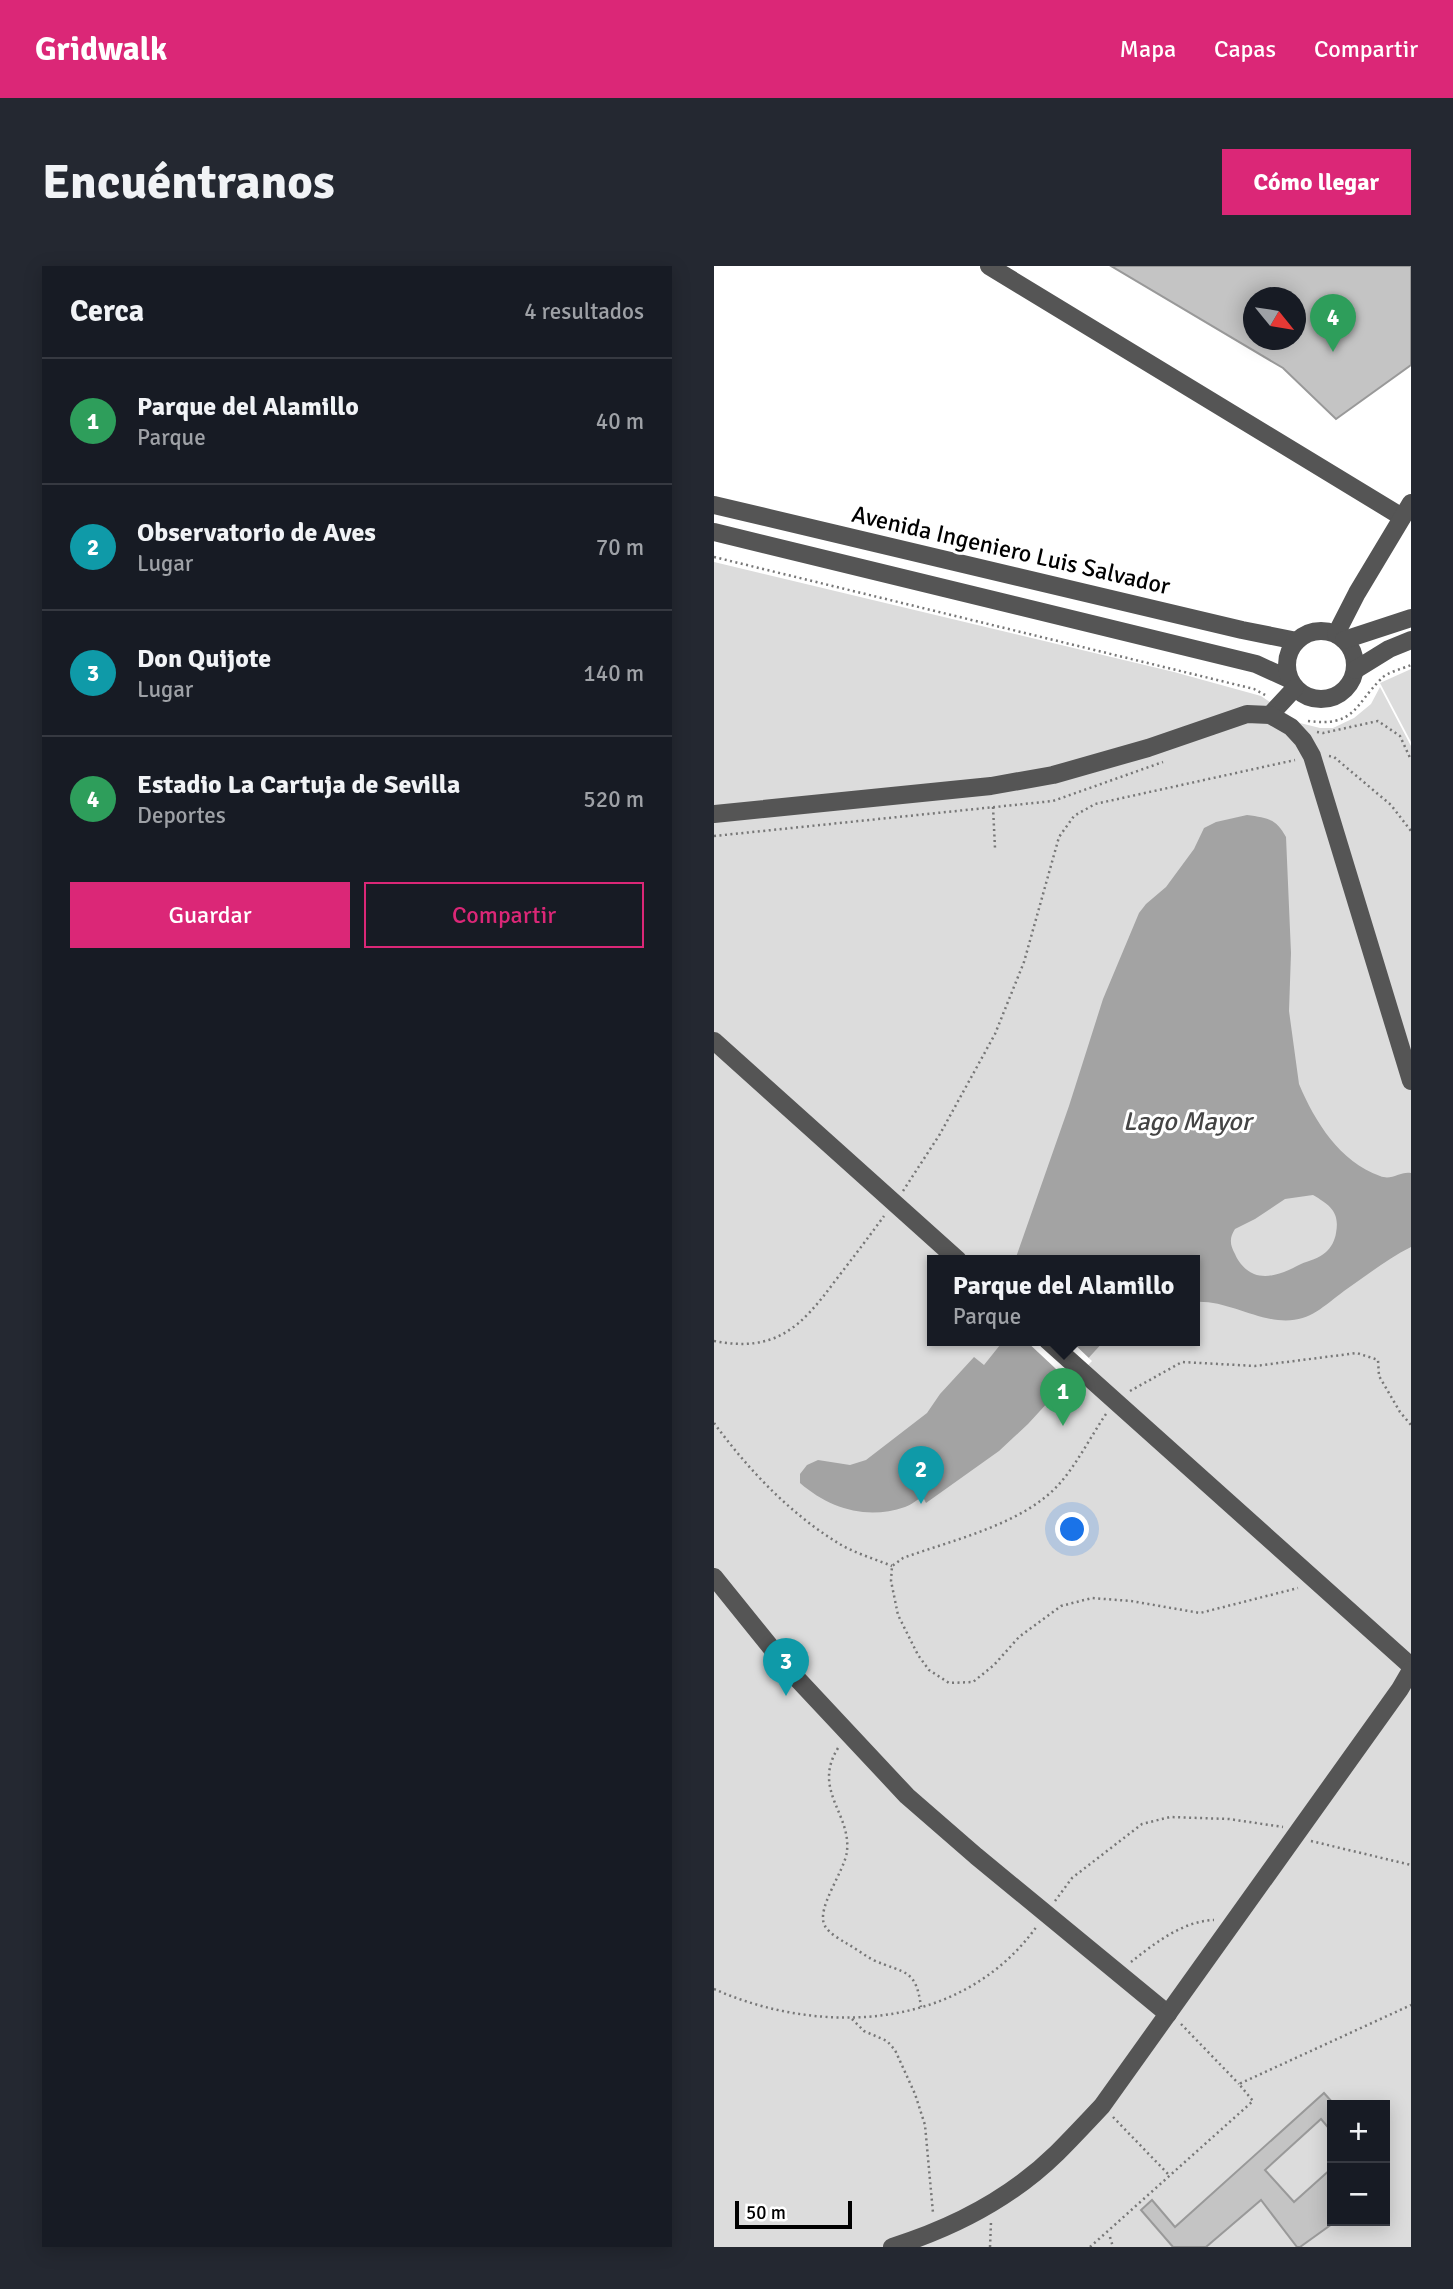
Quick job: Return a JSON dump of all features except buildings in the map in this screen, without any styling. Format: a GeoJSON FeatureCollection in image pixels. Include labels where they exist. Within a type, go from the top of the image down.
{"type":"FeatureCollection","features":[{"type":"Feature","properties":{"kind":"street"},"geometry":{"type":"LineString","coordinates":[[989,266],[1406,510],[1357,593],[1340,637]]}},
{"type":"Feature","properties":{"kind":"street","name":"Avenida Ingeniero Luis Salvador"},"geometry":{"type":"LineString","coordinates":[[714,505],[1297,641]]}},
{"type":"Feature","properties":{"kind":"street","name":"Avenida Ingeniero Luis Salvador"},"geometry":{"type":"LineString","coordinates":[[714,531],[1255,664],[1292,683]]}},
{"type":"Feature","properties":{"kind":"street"},"geometry":{"type":"LineString","coordinates":[[1340,637],[1351,648],[1355,659],[1352,681],[1336,696],[1314,699],[1304,695],[1292,683],[1287,659],[1297,641],[1315,631],[1340,637],[1380,630],[1411,618]]}},
{"type":"Feature","properties":{"kind":"street"},"geometry":{"type":"LineString","coordinates":[[1355,670],[1411,640]]}},
{"type":"Feature","properties":{"kind":"street"},"geometry":{"type":"LineString","coordinates":[[714,814],[991,786],[1053,775],[1148,748],[1247,714],[1275,710],[1292,683]]}},
{"type":"Feature","properties":{"kind":"street"},"geometry":{"type":"LineString","coordinates":[[1275,710],[1303,740],[1312,756],[1411,1081]]}},
{"type":"Feature","properties":{"kind":"street"},"geometry":{"type":"LineString","coordinates":[[714,1041],[952,1255]]}},
{"type":"Feature","properties":{"kind":"street"},"geometry":{"type":"LineString","coordinates":[[892,2247],[935,2233],[992,2204],[1055,2155],[1102,2106],[1392,1700],[1411,1668],[1054,1346]]}},
{"type":"Feature","properties":{"kind":"street"},"geometry":{"type":"LineString","coordinates":[[714,1577],[790,1671],[847,1734],[928,1814],[1168,2014]]}},
{"type":"Feature","properties":{"kind":"path"},"geometry":{"type":"LineString","coordinates":[[714,558],[1254,689],[1275,710],[1310,722],[1341,720],[1355,711],[1382,677],[1411,665]]}},
{"type":"Feature","properties":{"kind":"path"},"geometry":{"type":"LineString","coordinates":[[714,1342],[755,1343],[772,1339],[800,1323],[813,1311],[894,1203],[940,1134],[995,1034],[1024,962],[1055,846],[1065,826],[1084,809],[1095,804],[1312,756],[1334,757],[1391,805],[1411,831]]}},
{"type":"Feature","properties":{"kind":"path"},"geometry":{"type":"LineString","coordinates":[[991,786],[995,848]]}},
{"type":"Feature","properties":{"kind":"path"},"geometry":{"type":"LineString","coordinates":[[892,1566],[903,1558],[1001,1523],[1037,1505],[1062,1481],[1114,1401],[1182,1362],[1255,1366],[1357,1353],[1378,1360],[1379,1376],[1400,1412],[1411,1425]]}},
{"type":"Feature","properties":{"kind":"path"},"geometry":{"type":"LineString","coordinates":[[714,1423],[754,1474],[790,1507],[839,1544],[892,1566]]}},
{"type":"Feature","properties":{"kind":"path"},"geometry":{"type":"LineString","coordinates":[[892,1566],[891,1581],[898,1615],[929,1671],[949,1683],[973,1682],[994,1665],[1019,1637],[1061,1606],[1092,1598],[1132,1601],[1200,1613],[1318,1583]]}},
{"type":"Feature","properties":{"kind":"path"},"geometry":{"type":"LineString","coordinates":[[847,1734],[834,1755],[828,1784],[846,1834],[847,1851],[822,1919],[827,1929],[842,1940],[872,1959],[901,1969],[911,1976],[919,1987],[921,2007]]}},
{"type":"Feature","properties":{"kind":"path"},"geometry":{"type":"LineString","coordinates":[[714,1989],[741,2001],[779,2012],[828,2019],[852,2019],[941,2001],[962,1991],[1008,1961],[1023,1947],[1072,1878],[1142,1824],[1170,1817],[1229,1819],[1284,1827],[1317,1844],[1411,1865]]}},
{"type":"Feature","properties":{"kind":"path"},"geometry":{"type":"LineString","coordinates":[[1118,1973],[1183,1927],[1204,1920],[1234,1918]]}},
{"type":"Feature","properties":{"kind":"path"},"geometry":{"type":"LineString","coordinates":[[1239,2084],[1411,2005]]}},
{"type":"Feature","properties":{"kind":"path"},"geometry":{"type":"LineString","coordinates":[[1090,2247],[1253,2101],[1187,2029],[1168,2014]]}},
{"type":"Feature","properties":{"kind":"path"},"geometry":{"type":"LineString","coordinates":[[852,2019],[864,2031],[887,2041],[895,2050],[915,2094],[925,2124],[935,2233]]}},
{"type":"Feature","properties":{"kind":"path"},"geometry":{"type":"LineString","coordinates":[[1102,2106],[1169,2175]]}},
{"type":"Feature","properties":{"kind":"path"},"geometry":{"type":"LineString","coordinates":[[990,2247],[992,2204]]}},
{"type":"Feature","properties":{"kind":"path"},"geometry":{"type":"LineString","coordinates":[[1110,2237],[1113,2247]]}},
{"type":"Feature","properties":{"kind":"shaded area"},"geometry":{"type":"Polygon","coordinates":[[[714,562],[1174,672],[1261,696],[1300,723],[1320,728],[1333,728],[1354,718],[1371,704],[1380,687],[1411,746],[1411,2247],[714,2247],[714,562]]]}},
{"type":"Feature","properties":{"kind":"shaded area"},"geometry":{"type":"Polygon","coordinates":[[[1411,669],[1411,742],[1380,683],[1411,669]]]}},
{"type":"Feature","properties":{"kind":"water","name":"Lago Mayor"},"geometry":{"type":"Polygon","coordinates":[[[1247,815],[1275,822],[1286,837],[1291,953],[1289,1011],[1299,1084],[1330,1139],[1353,1161],[1384,1177],[1411,1173],[1411,1247],[1321,1308],[1298,1319],[1278,1320],[1200,1302],[1200,1255],[1017,1255],[1103,999],[1139,913],[1166,887],[1194,849],[1204,828],[1216,822],[1247,815]],[[1313,1195],[1285,1199],[1235,1229],[1231,1245],[1236,1257],[1248,1271],[1260,1276],[1284,1272],[1317,1258],[1330,1248],[1336,1233],[1335,1214],[1329,1206],[1313,1195]]]}},
{"type":"Feature","properties":{"kind":"water"},"geometry":{"type":"Polygon","coordinates":[[[999,1346],[1100,1346],[1028,1424],[999,1451],[926,1503],[923,1497],[908,1506],[891,1511],[850,1510],[824,1500],[800,1483],[800,1474],[807,1465],[818,1460],[850,1465],[866,1460],[927,1413],[940,1394],[974,1357],[984,1365],[999,1346]]]}},
{"type":"Feature","properties":{"kind":"pier"},"geometry":{"type":"Polygon","coordinates":[[[1031,1346],[1076,1346],[1092,1361],[1071,1383],[1031,1346]]]}},
{"type":"Feature","properties":{"kind":"place","name":"Estadio La Cartuja de Sevilla"},"geometry":{"type":"Point","coordinates":[1333,352]}},
{"type":"Feature","properties":{"kind":"place","name":"Parque del Alamillo"},"geometry":{"type":"Point","coordinates":[1063,1426]}},
{"type":"Feature","properties":{"kind":"place","name":"Observatorio de Aves"},"geometry":{"type":"Point","coordinates":[921,1504]}},
{"type":"Feature","properties":{"kind":"place","name":"Don Quijote"},"geometry":{"type":"Point","coordinates":[786,1696]}}]}
